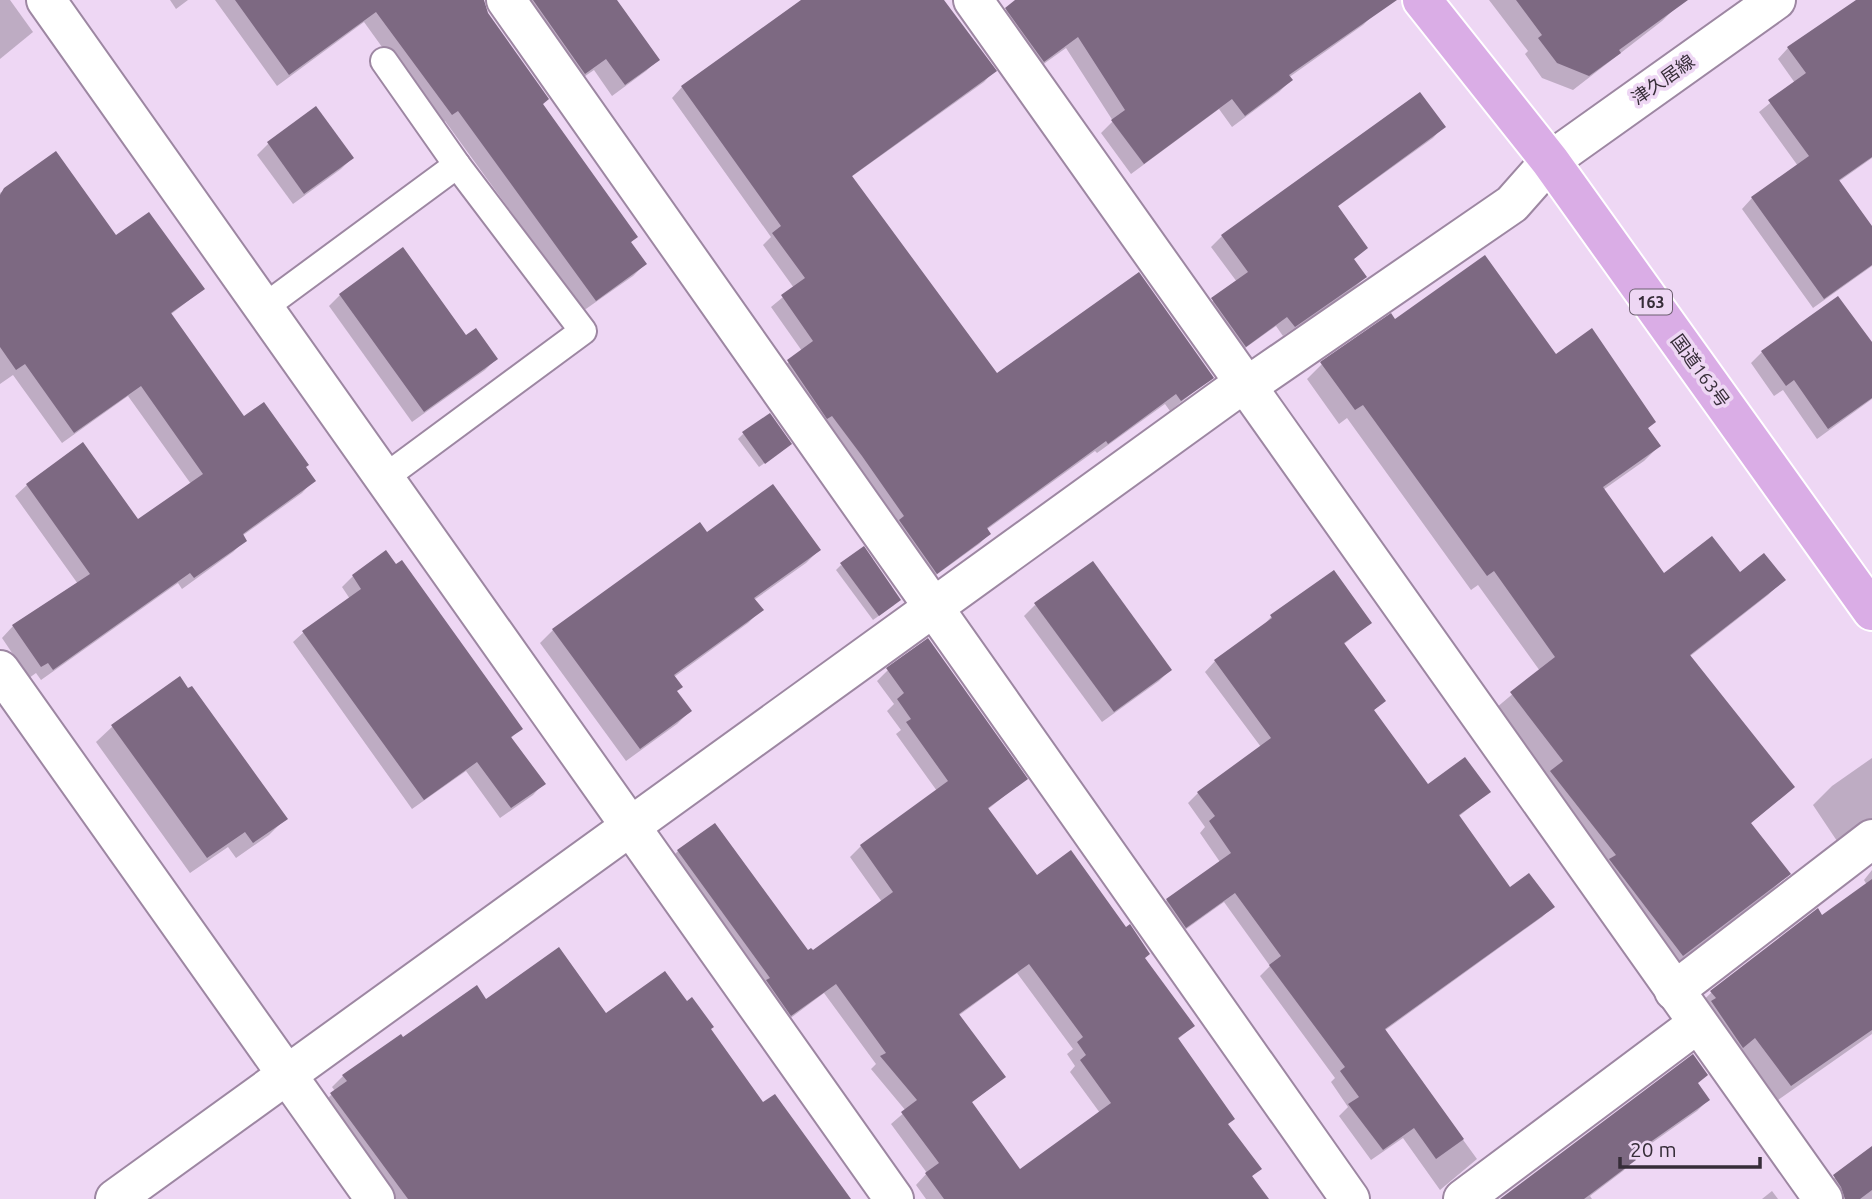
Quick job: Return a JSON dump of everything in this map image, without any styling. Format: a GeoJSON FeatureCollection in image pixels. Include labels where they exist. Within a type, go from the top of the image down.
{"type":"FeatureCollection","features":[{"type":"Feature","properties":{"kind":"highway","name":"国道163号"},"geometry":{"type":"LineString","coordinates":[[1422,0],[1550,161],[1872,611]]}},
{"type":"Feature","properties":{"kind":"street"},"geometry":{"type":"LineString","coordinates":[[46,0],[894,1199]]}},
{"type":"Feature","properties":{"kind":"street"},"geometry":{"type":"LineString","coordinates":[[506,0],[1350,1199]]}},
{"type":"Feature","properties":{"kind":"street"},"geometry":{"type":"LineString","coordinates":[[973,0],[1823,1199]]}},
{"type":"Feature","properties":{"kind":"street","name":"津久居線"},"geometry":{"type":"LineString","coordinates":[[115,1199],[1230,393],[1246,387],[1512,204],[1550,161],[1776,0]]}},
{"type":"Feature","properties":{"kind":"street"},"geometry":{"type":"LineString","coordinates":[[0,670],[374,1199]]}},
{"type":"Feature","properties":{"kind":"street"},"geometry":{"type":"LineString","coordinates":[[1674,991],[1872,839]]}},
{"type":"Feature","properties":{"kind":"street"},"geometry":{"type":"LineString","coordinates":[[1463,1199],[1697,1024]]}},
{"type":"Feature","properties":{"kind":"lane"},"geometry":{"type":"LineString","coordinates":[[384,61],[457,165],[583,331],[384,478]]}},
{"type":"Feature","properties":{"kind":"lane"},"geometry":{"type":"LineString","coordinates":[[263,309],[457,165]]}},
{"type":"Feature","properties":{"kind":"building"},"geometry":{"type":"Polygon","coordinates":[[[235,0],[484,0],[488,13],[549,99],[543,104],[638,237],[631,242],[647,264],[596,301],[458,111],[452,115],[376,12],[289,75],[235,0]]]}},
{"type":"Feature","properties":{"kind":"building"},"geometry":{"type":"Polygon","coordinates":[[[533,0],[617,0],[660,60],[625,85],[606,59],[585,74],[533,0]]]}},
{"type":"Feature","properties":{"kind":"building"},"geometry":{"type":"Polygon","coordinates":[[[801,0],[944,0],[997,71],[852,176],[997,373],[1139,272],[1214,378],[1181,401],[1176,394],[1108,444],[1106,441],[987,528],[991,534],[937,574],[899,520],[904,516],[862,456],[832,416],[827,419],[787,360],[813,341],[781,295],[805,278],[772,233],[781,226],[681,86],[801,0]]]}},
{"type":"Feature","properties":{"kind":"building"},"geometry":{"type":"Polygon","coordinates":[[[1015,0],[1397,0],[1289,75],[1293,80],[1245,116],[1232,99],[1144,164],[1111,120],[1125,110],[1078,37],[1044,62],[1005,8],[1015,0]]]}},
{"type":"Feature","properties":{"kind":"building"},"geometry":{"type":"Polygon","coordinates":[[[1516,0],[1688,0],[1619,50],[1621,53],[1589,76],[1557,63],[1538,38],[1542,35],[1516,0]]]}},
{"type":"Feature","properties":{"kind":"building"},"geometry":{"type":"Polygon","coordinates":[[[1856,0],[1872,0],[1872,157],[1839,180],[1872,226],[1872,265],[1824,299],[1751,197],[1809,156],[1768,100],[1806,73],[1787,47],[1856,0]]]}},
{"type":"Feature","properties":{"kind":"building"},"geometry":{"type":"Polygon","coordinates":[[[1420,92],[1446,127],[1338,206],[1368,248],[1354,259],[1367,277],[1295,327],[1287,317],[1246,347],[1211,298],[1248,272],[1221,235],[1420,92]]]}},
{"type":"Feature","properties":{"kind":"building"},"geometry":{"type":"Polygon","coordinates":[[[316,106],[354,158],[304,194],[267,142],[316,106]]]}},
{"type":"Feature","properties":{"kind":"building"},"geometry":{"type":"Polygon","coordinates":[[[56,151],[116,235],[149,212],[205,289],[171,313],[244,416],[264,402],[309,465],[306,467],[316,481],[243,534],[247,541],[194,578],[190,573],[53,670],[48,663],[41,667],[12,625],[90,574],[26,484],[83,442],[138,519],[203,474],[141,386],[74,433],[25,364],[16,370],[0,347],[0,195],[4,188],[56,151]]]}},
{"type":"Feature","properties":{"kind":"building"},"geometry":{"type":"Polygon","coordinates":[[[403,247],[466,335],[476,328],[498,359],[424,412],[339,294],[403,247]]]}},
{"type":"Feature","properties":{"kind":"building"},"geometry":{"type":"Polygon","coordinates":[[[1485,255],[1556,354],[1592,328],[1656,422],[1648,428],[1661,446],[1603,487],[1664,573],[1712,536],[1740,572],[1764,553],[1786,580],[1690,655],[1795,787],[1751,823],[1791,874],[1683,956],[1609,859],[1616,855],[1550,771],[1563,761],[1510,692],[1555,657],[1494,571],[1487,576],[1363,405],[1355,410],[1320,362],[1391,313],[1395,319],[1485,255]]]}},
{"type":"Feature","properties":{"kind":"building"},"geometry":{"type":"Polygon","coordinates":[[[1838,296],[1872,342],[1872,398],[1828,429],[1794,380],[1786,386],[1761,351],[1838,296]]]}},
{"type":"Feature","properties":{"kind":"building"},"geometry":{"type":"Polygon","coordinates":[[[770,413],[792,444],[765,464],[742,432],[770,413]]]}},
{"type":"Feature","properties":{"kind":"building"},"geometry":{"type":"Polygon","coordinates":[[[773,484],[821,550],[754,598],[764,610],[674,675],[683,687],[677,691],[692,711],[640,749],[552,629],[700,522],[707,532],[773,484]]]}},
{"type":"Feature","properties":{"kind":"building"},"geometry":{"type":"Polygon","coordinates":[[[864,546],[901,600],[879,616],[840,563],[864,546]]]}},
{"type":"Feature","properties":{"kind":"building"},"geometry":{"type":"Polygon","coordinates":[[[386,550],[396,564],[402,560],[523,729],[511,737],[546,784],[511,808],[477,762],[424,800],[302,631],[361,589],[352,575],[386,550]]]}},
{"type":"Feature","properties":{"kind":"building"},"geometry":{"type":"Polygon","coordinates":[[[1093,561],[1172,670],[1114,712],[1034,603],[1093,561]]]}},
{"type":"Feature","properties":{"kind":"building"},"geometry":{"type":"Polygon","coordinates":[[[1334,570],[1372,623],[1344,643],[1386,701],[1374,710],[1428,784],[1465,757],[1491,792],[1459,815],[1510,887],[1529,873],[1555,907],[1385,1029],[1464,1139],[1436,1159],[1414,1128],[1383,1150],[1348,1104],[1359,1097],[1340,1071],[1345,1067],[1269,965],[1281,956],[1235,893],[1186,928],[1166,899],[1231,853],[1209,821],[1215,816],[1197,792],[1271,738],[1214,660],[1272,618],[1270,615],[1334,570]]]}},
{"type":"Feature","properties":{"kind":"building"},"geometry":{"type":"Polygon","coordinates":[[[928,638],[1028,779],[988,808],[1037,875],[1071,850],[1126,927],[1130,924],[1150,954],[1145,958],[1195,1026],[1178,1038],[1235,1119],[1228,1124],[1262,1169],[1252,1176],[1269,1199],[944,1199],[925,1173],[939,1163],[901,1112],[917,1100],[880,1056],[886,1053],[836,984],[791,1016],[766,980],[770,978],[677,850],[715,823],[808,950],[813,950],[893,892],[860,845],[948,781],[906,722],[911,719],[897,699],[904,693],[886,668],[928,638]],[[1029,964],[959,1014],[1006,1077],[972,1102],[1020,1169],[1111,1103],[1080,1060],[1086,1055],[1077,1042],[1083,1037],[1029,964]]]}},
{"type":"Feature","properties":{"kind":"building"},"geometry":{"type":"Polygon","coordinates":[[[180,676],[188,688],[192,686],[288,819],[253,843],[245,832],[207,858],[111,725],[180,676]]]}},
{"type":"Feature","properties":{"kind":"building"},"geometry":{"type":"Polygon","coordinates":[[[1872,879],[1872,1030],[1791,1086],[1755,1038],[1743,1048],[1711,1001],[1716,998],[1710,991],[1818,908],[1822,915],[1872,879]]]}},
{"type":"Feature","properties":{"kind":"building"},"geometry":{"type":"Polygon","coordinates":[[[559,947],[606,1013],[665,971],[687,1001],[692,997],[714,1027],[711,1029],[763,1102],[775,1094],[851,1199],[408,1199],[330,1093],[347,1081],[342,1075],[401,1034],[403,1037],[477,985],[486,999],[559,947]]]}},
{"type":"Feature","properties":{"kind":"building"},"geometry":{"type":"Polygon","coordinates":[[[1693,1054],[1708,1075],[1698,1083],[1710,1100],[1632,1155],[1636,1160],[1584,1199],[1500,1199],[1693,1054]]]}},
{"type":"Feature","properties":{"kind":"building"},"geometry":{"type":"Polygon","coordinates":[[[1872,1146],[1872,1190],[1860,1199],[1845,1199],[1833,1175],[1872,1146]]]}}]}
